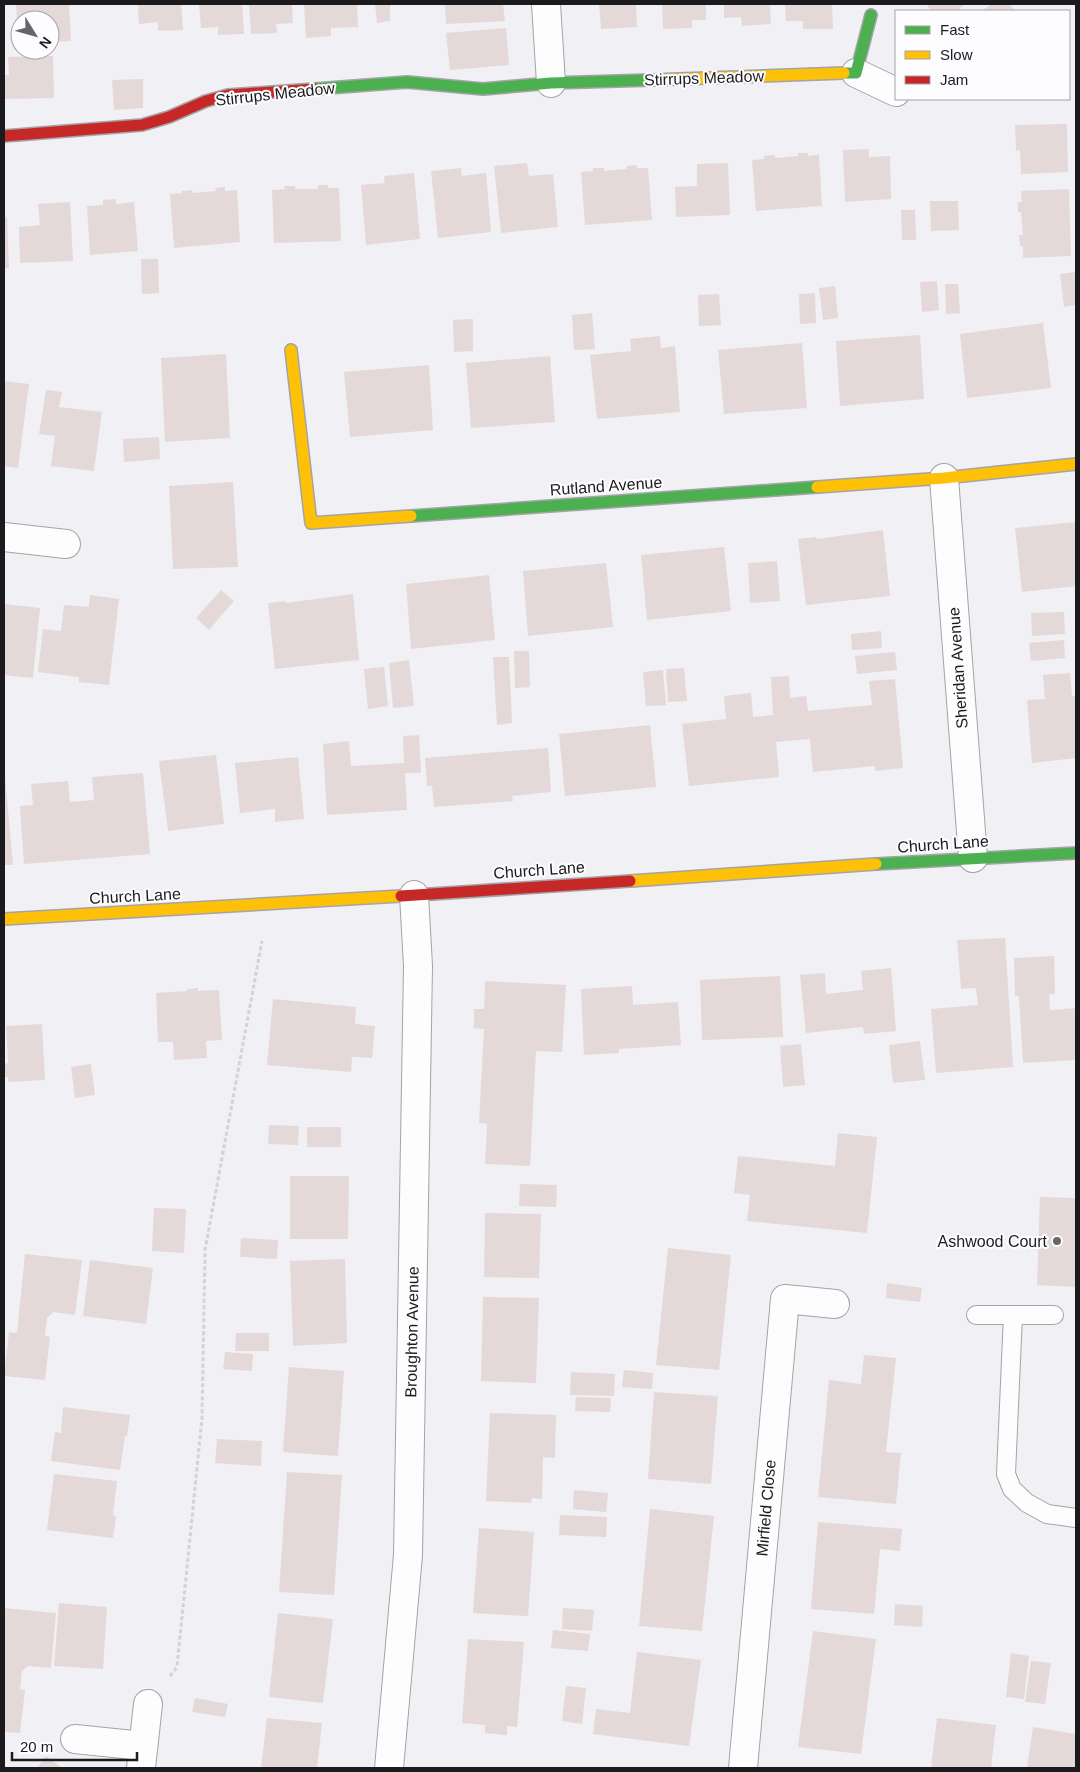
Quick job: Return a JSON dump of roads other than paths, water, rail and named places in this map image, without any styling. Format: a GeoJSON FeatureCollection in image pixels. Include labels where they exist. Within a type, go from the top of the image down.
{"type":"FeatureCollection","features":[{"type":"Feature","properties":{"kind":"street"},"geometry":{"type":"LineString","coordinates":[[546,4],[551,83]]}},
{"type":"Feature","properties":{"kind":"street"},"geometry":{"type":"LineString","coordinates":[[856,73],[871,14]]}},
{"type":"Feature","properties":{"kind":"street","name":"Stirrups Meadow"},"geometry":{"type":"LineString","coordinates":[[4,136],[142,125],[169,117],[206,101],[228,95],[407,82],[483,89],[551,83],[856,73],[895,92]]}},
{"type":"Feature","properties":{"kind":"street","name":"Rutland Avenue"},"geometry":{"type":"LineString","coordinates":[[291,350],[311,523],[944,478],[1076,464]]}},
{"type":"Feature","properties":{"kind":"street","name":"Sheridan Avenue"},"geometry":{"type":"LineString","coordinates":[[944,478],[973,858]]}},
{"type":"Feature","properties":{"kind":"street"},"geometry":{"type":"LineString","coordinates":[[4,537],[66,544]]}},
{"type":"Feature","properties":{"kind":"street","name":"Church Lane"},"geometry":{"type":"LineString","coordinates":[[4,919],[269,905],[414,894],[1076,853]]}},
{"type":"Feature","properties":{"kind":"street","name":"Broughton Avenue"},"geometry":{"type":"LineString","coordinates":[[389,1768],[408,1555],[418,966],[414,894]]}},
{"type":"Feature","properties":{"kind":"street","name":"Mirfield Close"},"geometry":{"type":"LineString","coordinates":[[743,1768],[785,1299],[835,1304]]}},
{"type":"Feature","properties":{"kind":"street"},"geometry":{"type":"LineString","coordinates":[[74,1739],[142,1757],[148,1704]]}},
{"type":"Feature","properties":{"kind":"lane"},"geometry":{"type":"LineString","coordinates":[[1013,1315],[1006,1474],[1012,1489],[1026,1503],[1047,1514],[1076,1518]]}},
{"type":"Feature","properties":{"kind":"lane"},"geometry":{"type":"LineString","coordinates":[[976,1316],[1054,1315]]}},
{"type":"Feature","properties":{"kind":"place","name":"Ashwood Court"},"geometry":{"type":"Point","coordinates":[1057,1241]}}]}
